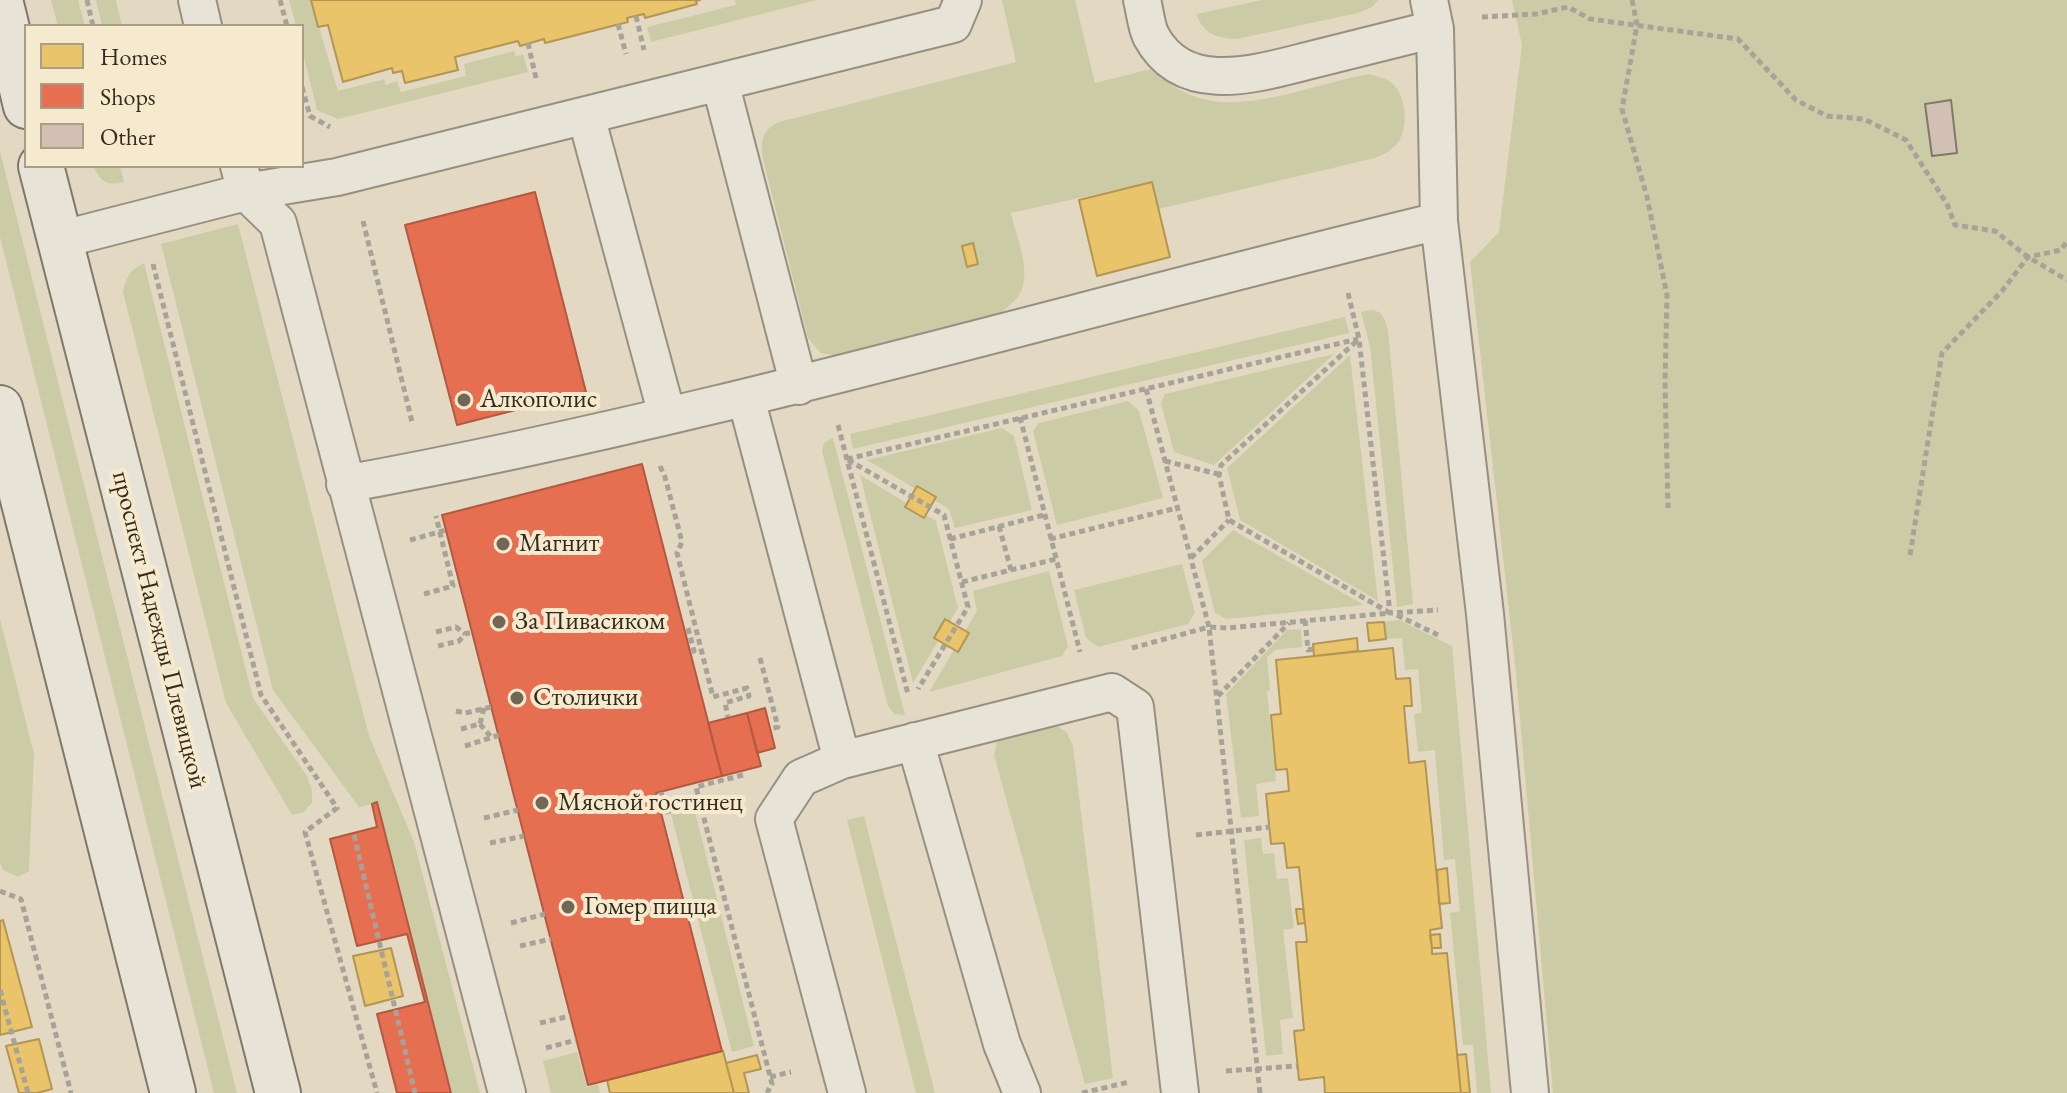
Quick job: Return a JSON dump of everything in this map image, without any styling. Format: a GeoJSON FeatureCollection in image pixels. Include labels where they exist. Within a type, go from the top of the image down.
{"type":"FeatureCollection","features":[{"type":"Feature","properties":{"kind":"main road"},"geometry":{"type":"LineString","coordinates":[[0,0],[24,98]]}},
{"type":"Feature","properties":{"kind":"main road","name":"проспект Надежды Плевицкой"},"geometry":{"type":"LineString","coordinates":[[41,168],[278,1093]]}},
{"type":"Feature","properties":{"kind":"main road"},"geometry":{"type":"LineString","coordinates":[[0,408],[173,1093]]}},
{"type":"Feature","properties":{"kind":"lane"},"geometry":{"type":"LineString","coordinates":[[197,0],[203,24]]}},
{"type":"Feature","properties":{"kind":"lane"},"geometry":{"type":"LineString","coordinates":[[59,240],[141,218],[243,179],[337,177],[953,24],[963,0]]}},
{"type":"Feature","properties":{"kind":"lane"},"geometry":{"type":"LineString","coordinates":[[1142,0],[1151,36],[1171,59],[1192,71],[1222,78],[1253,74],[1432,15],[1439,221],[1485,614],[1530,1093]]}},
{"type":"Feature","properties":{"kind":"lane"},"geometry":{"type":"LineString","coordinates":[[720,82],[799,386]]}},
{"type":"Feature","properties":{"kind":"lane"},"geometry":{"type":"LineString","coordinates":[[586,116],[667,415]]}},
{"type":"Feature","properties":{"kind":"lane"},"geometry":{"type":"LineString","coordinates":[[243,179],[278,223],[507,1093]]}},
{"type":"Feature","properties":{"kind":"lane"},"geometry":{"type":"LineString","coordinates":[[345,484],[426,469],[799,386],[1439,221]]}},
{"type":"Feature","properties":{"kind":"lane"},"geometry":{"type":"LineString","coordinates":[[746,398],[842,760]]}},
{"type":"Feature","properties":{"kind":"lane"},"geometry":{"type":"LineString","coordinates":[[847,1093],[774,819],[801,778],[842,760],[1112,692],[1135,707],[1180,1093]]}},
{"type":"Feature","properties":{"kind":"lane"},"geometry":{"type":"LineString","coordinates":[[915,741],[1002,1044],[1022,1093]]}},
{"type":"Feature","properties":{"kind":"path"},"geometry":{"type":"LineString","coordinates":[[87,0],[93,24]]}},
{"type":"Feature","properties":{"kind":"path"},"geometry":{"type":"LineString","coordinates":[[280,0],[286,24]]}},
{"type":"Feature","properties":{"kind":"path"},"geometry":{"type":"LineString","coordinates":[[1632,0],[1637,25],[1622,109],[1647,197],[1667,295],[1665,382],[1668,508]]}},
{"type":"Feature","properties":{"kind":"path"},"geometry":{"type":"LineString","coordinates":[[1432,15],[1463,18],[1536,14],[1568,7],[1590,19],[1738,39],[1796,100],[1827,116],[1864,119],[1906,140],[1947,204],[1955,225],[1995,231],[2028,257],[2067,280]]}},
{"type":"Feature","properties":{"kind":"path"},"geometry":{"type":"LineString","coordinates":[[636,16],[645,52]]}},
{"type":"Feature","properties":{"kind":"path"},"geometry":{"type":"LineString","coordinates":[[618,24],[627,56]]}},
{"type":"Feature","properties":{"kind":"path"},"geometry":{"type":"LineString","coordinates":[[528,43],[537,79]]}},
{"type":"Feature","properties":{"kind":"path"},"geometry":{"type":"LineString","coordinates":[[141,218],[261,695],[337,808],[305,832],[377,1093]]}},
{"type":"Feature","properties":{"kind":"path"},"geometry":{"type":"LineString","coordinates":[[364,222],[414,433]]}},
{"type":"Feature","properties":{"kind":"path"},"geometry":{"type":"LineString","coordinates":[[1910,555],[1942,353],[2002,291],[2028,257],[2061,250],[2067,241]]}},
{"type":"Feature","properties":{"kind":"path"},"geometry":{"type":"LineString","coordinates":[[1337,246],[1359,339],[1390,613]]}},
{"type":"Feature","properties":{"kind":"path"},"geometry":{"type":"LineString","coordinates":[[910,702],[968,607],[962,582],[944,515],[847,459],[1359,339]]}},
{"type":"Feature","properties":{"kind":"path"},"geometry":{"type":"LineString","coordinates":[[1359,339],[1221,465],[1219,475],[1229,520],[1390,613],[1444,638]]}},
{"type":"Feature","properties":{"kind":"path"},"geometry":{"type":"LineString","coordinates":[[1146,389],[1209,627],[1260,1093]]}},
{"type":"Feature","properties":{"kind":"path"},"geometry":{"type":"LineString","coordinates":[[1020,417],[1082,661]]}},
{"type":"Feature","properties":{"kind":"path"},"geometry":{"type":"LineString","coordinates":[[654,455],[665,477],[682,542],[677,553],[713,697],[747,688],[749,696],[725,703],[728,717]]}},
{"type":"Feature","properties":{"kind":"path"},"geometry":{"type":"LineString","coordinates":[[1165,461],[1219,475]]}},
{"type":"Feature","properties":{"kind":"path"},"geometry":{"type":"LineString","coordinates":[[1050,539],[1177,508]]}},
{"type":"Feature","properties":{"kind":"path"},"geometry":{"type":"LineString","coordinates":[[411,598],[453,586],[443,531],[434,509]]}},
{"type":"Feature","properties":{"kind":"path"},"geometry":{"type":"LineString","coordinates":[[950,539],[1044,515]]}},
{"type":"Feature","properties":{"kind":"path"},"geometry":{"type":"LineString","coordinates":[[1191,558],[1229,520]]}},
{"type":"Feature","properties":{"kind":"path"},"geometry":{"type":"LineString","coordinates":[[999,526],[1011,570]]}},
{"type":"Feature","properties":{"kind":"path"},"geometry":{"type":"LineString","coordinates":[[422,537],[443,531]]}},
{"type":"Feature","properties":{"kind":"path"},"geometry":{"type":"LineString","coordinates":[[962,582],[1056,559]]}},
{"type":"Feature","properties":{"kind":"path"},"geometry":{"type":"LineString","coordinates":[[1125,649],[1209,627],[1447,609]]}},
{"type":"Feature","properties":{"kind":"path"},"geometry":{"type":"LineString","coordinates":[[1305,620],[1308,650],[1313,649]]}},
{"type":"Feature","properties":{"kind":"path"},"geometry":{"type":"LineString","coordinates":[[1217,697],[1291,621]]}},
{"type":"Feature","properties":{"kind":"path"},"geometry":{"type":"LineString","coordinates":[[444,630],[456,627],[465,634]]}},
{"type":"Feature","properties":{"kind":"path"},"geometry":{"type":"LineString","coordinates":[[688,628],[694,651],[690,652]]}},
{"type":"Feature","properties":{"kind":"path"},"geometry":{"type":"LineString","coordinates":[[425,650],[459,641],[472,632]]}},
{"type":"Feature","properties":{"kind":"path"},"geometry":{"type":"LineString","coordinates":[[465,713],[491,707]]}},
{"type":"Feature","properties":{"kind":"path"},"geometry":{"type":"LineString","coordinates":[[480,724],[491,737]]}},
{"type":"Feature","properties":{"kind":"path"},"geometry":{"type":"LineString","coordinates":[[472,742],[499,735]]}},
{"type":"Feature","properties":{"kind":"path"},"geometry":{"type":"LineString","coordinates":[[661,792],[666,812],[700,803]]}},
{"type":"Feature","properties":{"kind":"path"},"geometry":{"type":"LineString","coordinates":[[481,819],[518,810]]}},
{"type":"Feature","properties":{"kind":"path"},"geometry":{"type":"LineString","coordinates":[[1188,836],[1270,827]]}},
{"type":"Feature","properties":{"kind":"path"},"geometry":{"type":"LineString","coordinates":[[354,835],[415,1093]]}},
{"type":"Feature","properties":{"kind":"path"},"geometry":{"type":"LineString","coordinates":[[487,844],[524,836]]}},
{"type":"Feature","properties":{"kind":"path"},"geometry":{"type":"LineString","coordinates":[[0,891],[21,899],[71,1093]]}},
{"type":"Feature","properties":{"kind":"path"},"geometry":{"type":"LineString","coordinates":[[502,925],[545,914]]}},
{"type":"Feature","properties":{"kind":"path"},"geometry":{"type":"LineString","coordinates":[[507,949],[551,939]]}},
{"type":"Feature","properties":{"kind":"path"},"geometry":{"type":"LineString","coordinates":[[0,990],[28,1093]]}},
{"type":"Feature","properties":{"kind":"path"},"geometry":{"type":"LineString","coordinates":[[535,1025],[570,1016]]}},
{"type":"Feature","properties":{"kind":"path"},"geometry":{"type":"LineString","coordinates":[[545,1048],[576,1040]]}},
{"type":"Feature","properties":{"kind":"path"},"geometry":{"type":"LineString","coordinates":[[1218,1072],[1297,1066]]}},
{"type":"Feature","properties":{"kind":"path"},"geometry":{"type":"LineString","coordinates":[[772,1084],[774,1093]]}},
{"type":"Feature","properties":{"kind":"green space"},"geometry":{"type":"Polygon","coordinates":[[[51,0],[78,0],[84,24],[57,24],[51,0]]]}},
{"type":"Feature","properties":{"kind":"green space"},"geometry":{"type":"Polygon","coordinates":[[[96,0],[116,0],[122,24],[102,24],[96,0]]]}},
{"type":"Feature","properties":{"kind":"green space"},"geometry":{"type":"Polygon","coordinates":[[[289,0],[311,0],[338,91],[384,79],[386,85],[397,81],[401,92],[466,76],[464,64],[514,51],[516,57],[523,54],[528,72],[338,119],[317,110],[304,58],[304,24],[295,24],[289,0]]]}},
{"type":"Feature","properties":{"kind":"green space"},"geometry":{"type":"Polygon","coordinates":[[[735,0],[817,0],[651,42],[647,27],[736,5],[735,0]]]}},
{"type":"Feature","properties":{"kind":"green space"},"geometry":{"type":"Polygon","coordinates":[[[1002,0],[1075,0],[1095,83],[1151,69],[1192,96],[1219,102],[1240,102],[1284,95],[1369,74],[1388,80],[1397,89],[1404,110],[1403,133],[1395,146],[1375,158],[1159,209],[1151,182],[1011,213],[1022,255],[1024,277],[1018,297],[999,315],[839,356],[821,353],[808,338],[763,159],[762,142],[766,133],[779,122],[1016,62],[1002,0]]]}},
{"type":"Feature","properties":{"kind":"green space"},"geometry":{"type":"Polygon","coordinates":[[[1262,0],[1378,0],[1372,7],[1358,13],[1237,39],[1212,34],[1196,14],[1262,0]]]}},
{"type":"Feature","properties":{"kind":"green space"},"geometry":{"type":"Polygon","coordinates":[[[1512,0],[2067,0],[2067,1093],[1553,1093],[1516,673],[1470,262],[1499,232],[1522,45],[1512,0]]]}},
{"type":"Feature","properties":{"kind":"green space"},"geometry":{"type":"Polygon","coordinates":[[[0,151],[237,1093],[214,1093],[0,237],[0,151]]]}},
{"type":"Feature","properties":{"kind":"green space"},"geometry":{"type":"Polygon","coordinates":[[[95,168],[120,168],[124,182],[105,182],[95,168]]]}},
{"type":"Feature","properties":{"kind":"green space"},"geometry":{"type":"Polygon","coordinates":[[[238,224],[369,736],[414,842],[480,1093],[451,1093],[377,803],[359,807],[273,690],[161,244],[238,224]]]}},
{"type":"Feature","properties":{"kind":"green space"},"geometry":{"type":"Polygon","coordinates":[[[144,263],[253,698],[307,776],[312,803],[304,812],[292,815],[226,703],[123,292],[129,274],[144,263]]]}},
{"type":"Feature","properties":{"kind":"green space"},"geometry":{"type":"Polygon","coordinates":[[[1371,310],[1381,314],[1388,330],[1413,604],[1397,607],[1370,346],[1361,312],[1371,310]]]}},
{"type":"Feature","properties":{"kind":"green space"},"geometry":{"type":"Polygon","coordinates":[[[1345,317],[1349,333],[853,449],[850,434],[1345,317]]]}},
{"type":"Feature","properties":{"kind":"green space"},"geometry":{"type":"Polygon","coordinates":[[[1334,354],[1214,465],[1174,452],[1161,403],[1165,394],[1334,354]]]}},
{"type":"Feature","properties":{"kind":"green space"},"geometry":{"type":"Polygon","coordinates":[[[1350,355],[1378,601],[1240,520],[1227,468],[1350,355]]]}},
{"type":"Feature","properties":{"kind":"green space"},"geometry":{"type":"Polygon","coordinates":[[[1128,401],[1139,411],[1163,498],[1057,525],[1033,431],[1039,423],[1128,401]]]}},
{"type":"Feature","properties":{"kind":"green space"},"geometry":{"type":"Polygon","coordinates":[[[1002,428],[1014,436],[1032,510],[955,528],[949,509],[867,460],[1002,428]]]}},
{"type":"Feature","properties":{"kind":"green space"},"geometry":{"type":"Polygon","coordinates":[[[833,438],[905,715],[894,714],[888,706],[822,451],[824,443],[833,438]]]}},
{"type":"Feature","properties":{"kind":"green space"},"geometry":{"type":"Polygon","coordinates":[[[860,475],[936,521],[958,608],[913,683],[860,475]]]}},
{"type":"Feature","properties":{"kind":"green space"},"geometry":{"type":"Polygon","coordinates":[[[1233,530],[1364,605],[1227,619],[1215,613],[1202,561],[1233,530]]]}},
{"type":"Feature","properties":{"kind":"green space"},"geometry":{"type":"Polygon","coordinates":[[[1182,564],[1195,613],[1188,624],[1098,647],[1086,638],[1074,590],[1182,564]]]}},
{"type":"Feature","properties":{"kind":"green space"},"geometry":{"type":"Polygon","coordinates":[[[1049,571],[1068,646],[1062,656],[929,692],[977,611],[973,591],[1049,571]]]}},
{"type":"Feature","properties":{"kind":"green space"},"geometry":{"type":"Polygon","coordinates":[[[0,619],[34,754],[29,871],[18,877],[3,870],[0,862],[0,619]]]}},
{"type":"Feature","properties":{"kind":"green space"},"geometry":{"type":"Polygon","coordinates":[[[1399,620],[1452,646],[1491,1093],[1477,1093],[1473,1045],[1463,1045],[1450,913],[1460,911],[1455,859],[1444,860],[1435,750],[1418,752],[1414,714],[1422,713],[1418,669],[1405,670],[1402,638],[1386,639],[1384,622],[1399,620]]]}},
{"type":"Feature","properties":{"kind":"green space"},"geometry":{"type":"Polygon","coordinates":[[[1301,629],[1302,647],[1275,650],[1267,657],[1270,690],[1267,692],[1276,781],[1256,784],[1259,816],[1241,818],[1226,694],[1287,630],[1301,629]]]}},
{"type":"Feature","properties":{"kind":"green space"},"geometry":{"type":"Polygon","coordinates":[[[1055,724],[1067,733],[1073,746],[1113,1078],[1085,1084],[994,755],[997,742],[1007,733],[1055,724]]]}},
{"type":"Feature","properties":{"kind":"green space"},"geometry":{"type":"Polygon","coordinates":[[[694,808],[754,1046],[732,1052],[671,814],[694,808]]]}},
{"type":"Feature","properties":{"kind":"green space"},"geometry":{"type":"Polygon","coordinates":[[[864,816],[935,1093],[916,1093],[847,820],[864,816]]]}},
{"type":"Feature","properties":{"kind":"green space"},"geometry":{"type":"Polygon","coordinates":[[[1261,838],[1263,854],[1274,853],[1277,879],[1288,878],[1294,928],[1283,930],[1293,1018],[1280,1020],[1283,1054],[1266,1056],[1244,840],[1261,838]]]}},
{"type":"Feature","properties":{"kind":"green space"},"geometry":{"type":"Polygon","coordinates":[[[577,1052],[587,1087],[598,1084],[600,1093],[551,1093],[543,1061],[577,1052]]]}},
{"type":"Feature","properties":{"kind":"building: Homes"},"geometry":{"type":"Polygon","coordinates":[[[311,0],[700,0],[696,1],[697,4],[645,18],[644,14],[627,18],[628,22],[545,43],[544,39],[520,46],[518,41],[455,57],[458,70],[405,83],[402,71],[393,73],[392,68],[343,82],[328,25],[318,27],[311,0]]]}},
{"type":"Feature","properties":{"kind":"building: Homes"},"geometry":{"type":"Polygon","coordinates":[[[1152,182],[1170,257],[1097,276],[1079,200],[1152,182]]]}},
{"type":"Feature","properties":{"kind":"building: Homes"},"geometry":{"type":"Polygon","coordinates":[[[973,243],[978,264],[967,267],[962,246],[973,243]]]}},
{"type":"Feature","properties":{"kind":"building: Homes"},"geometry":{"type":"Polygon","coordinates":[[[917,486],[936,497],[924,518],[905,507],[917,486]]]}},
{"type":"Feature","properties":{"kind":"building: Homes"},"geometry":{"type":"Polygon","coordinates":[[[945,619],[969,633],[958,652],[934,638],[945,619]]]}},
{"type":"Feature","properties":{"kind":"building: Homes"},"geometry":{"type":"Polygon","coordinates":[[[1384,622],[1386,639],[1369,641],[1367,623],[1384,622]]]}},
{"type":"Feature","properties":{"kind":"building: Homes"},"geometry":{"type":"Polygon","coordinates":[[[1357,638],[1358,651],[1314,656],[1313,644],[1357,638]]]}},
{"type":"Feature","properties":{"kind":"building: Homes"},"geometry":{"type":"Polygon","coordinates":[[[1393,648],[1396,679],[1410,678],[1412,706],[1404,706],[1409,763],[1425,761],[1442,928],[1430,930],[1432,954],[1447,953],[1461,1093],[1325,1093],[1324,1077],[1299,1080],[1294,1031],[1304,1030],[1296,942],[1307,942],[1299,867],[1287,868],[1284,843],[1271,844],[1266,794],[1289,791],[1287,769],[1276,770],[1271,715],[1281,714],[1276,660],[1393,648]]]}},
{"type":"Feature","properties":{"kind":"building: Homes"},"geometry":{"type":"Polygon","coordinates":[[[1447,868],[1450,903],[1439,904],[1437,870],[1447,868]]]}},
{"type":"Feature","properties":{"kind":"building: Homes"},"geometry":{"type":"Polygon","coordinates":[[[1296,909],[1303,909],[1305,923],[1298,924],[1296,909]]]}},
{"type":"Feature","properties":{"kind":"building: Homes"},"geometry":{"type":"Polygon","coordinates":[[[3,920],[32,1027],[0,1035],[0,921],[3,920]]]}},
{"type":"Feature","properties":{"kind":"building: Homes"},"geometry":{"type":"Polygon","coordinates":[[[1440,934],[1441,948],[1432,948],[1430,935],[1440,934]]]}},
{"type":"Feature","properties":{"kind":"building: Homes"},"geometry":{"type":"Polygon","coordinates":[[[391,948],[403,996],[365,1006],[353,956],[391,948]]]}},
{"type":"Feature","properties":{"kind":"building: Homes"},"geometry":{"type":"Polygon","coordinates":[[[39,1039],[52,1089],[19,1093],[6,1046],[39,1039]]]}},
{"type":"Feature","properties":{"kind":"building: Homes"},"geometry":{"type":"Polygon","coordinates":[[[723,1051],[734,1093],[610,1093],[607,1080],[723,1051]]]}},
{"type":"Feature","properties":{"kind":"building: Homes"},"geometry":{"type":"Polygon","coordinates":[[[1466,1054],[1470,1093],[1461,1093],[1457,1055],[1466,1054]]]}},
{"type":"Feature","properties":{"kind":"building: Homes"},"geometry":{"type":"Polygon","coordinates":[[[757,1055],[761,1069],[744,1073],[749,1093],[734,1093],[726,1063],[757,1055]]]}},
{"type":"Feature","properties":{"kind":"building: Shops"},"geometry":{"type":"Polygon","coordinates":[[[535,192],[586,392],[457,425],[405,225],[535,192]]]}},
{"type":"Feature","properties":{"kind":"building: Shops"},"geometry":{"type":"Polygon","coordinates":[[[642,464],[722,776],[656,793],[722,1051],[588,1085],[442,515],[642,464]]]}},
{"type":"Feature","properties":{"kind":"building: Shops"},"geometry":{"type":"Polygon","coordinates":[[[765,708],[775,748],[757,753],[747,713],[765,708]]]}},
{"type":"Feature","properties":{"kind":"building: Shops"},"geometry":{"type":"Polygon","coordinates":[[[747,713],[761,766],[722,776],[708,723],[747,713]]]}},
{"type":"Feature","properties":{"kind":"building: Shops"},"geometry":{"type":"Polygon","coordinates":[[[377,802],[451,1093],[397,1093],[377,1014],[425,1002],[407,934],[357,946],[330,839],[377,827],[372,804],[377,802]]]}},
{"type":"Feature","properties":{"kind":"building: Other"},"geometry":{"type":"Polygon","coordinates":[[[1951,100],[1957,153],[1932,156],[1925,104],[1951,100]]]}},
{"type":"Feature","properties":{"kind":"place","name":"Алкополис"},"geometry":{"type":"Point","coordinates":[464,400]}},
{"type":"Feature","properties":{"kind":"place","name":"Магнит"},"geometry":{"type":"Point","coordinates":[503,544]}},
{"type":"Feature","properties":{"kind":"place","name":"За Пивасиком"},"geometry":{"type":"Point","coordinates":[499,622]}},
{"type":"Feature","properties":{"kind":"place","name":"Столички"},"geometry":{"type":"Point","coordinates":[517,698]}},
{"type":"Feature","properties":{"kind":"place","name":"Мясной гостинец"},"geometry":{"type":"Point","coordinates":[542,803]}},
{"type":"Feature","properties":{"kind":"place","name":"Гомер пицца"},"geometry":{"type":"Point","coordinates":[568,907]}}]}
